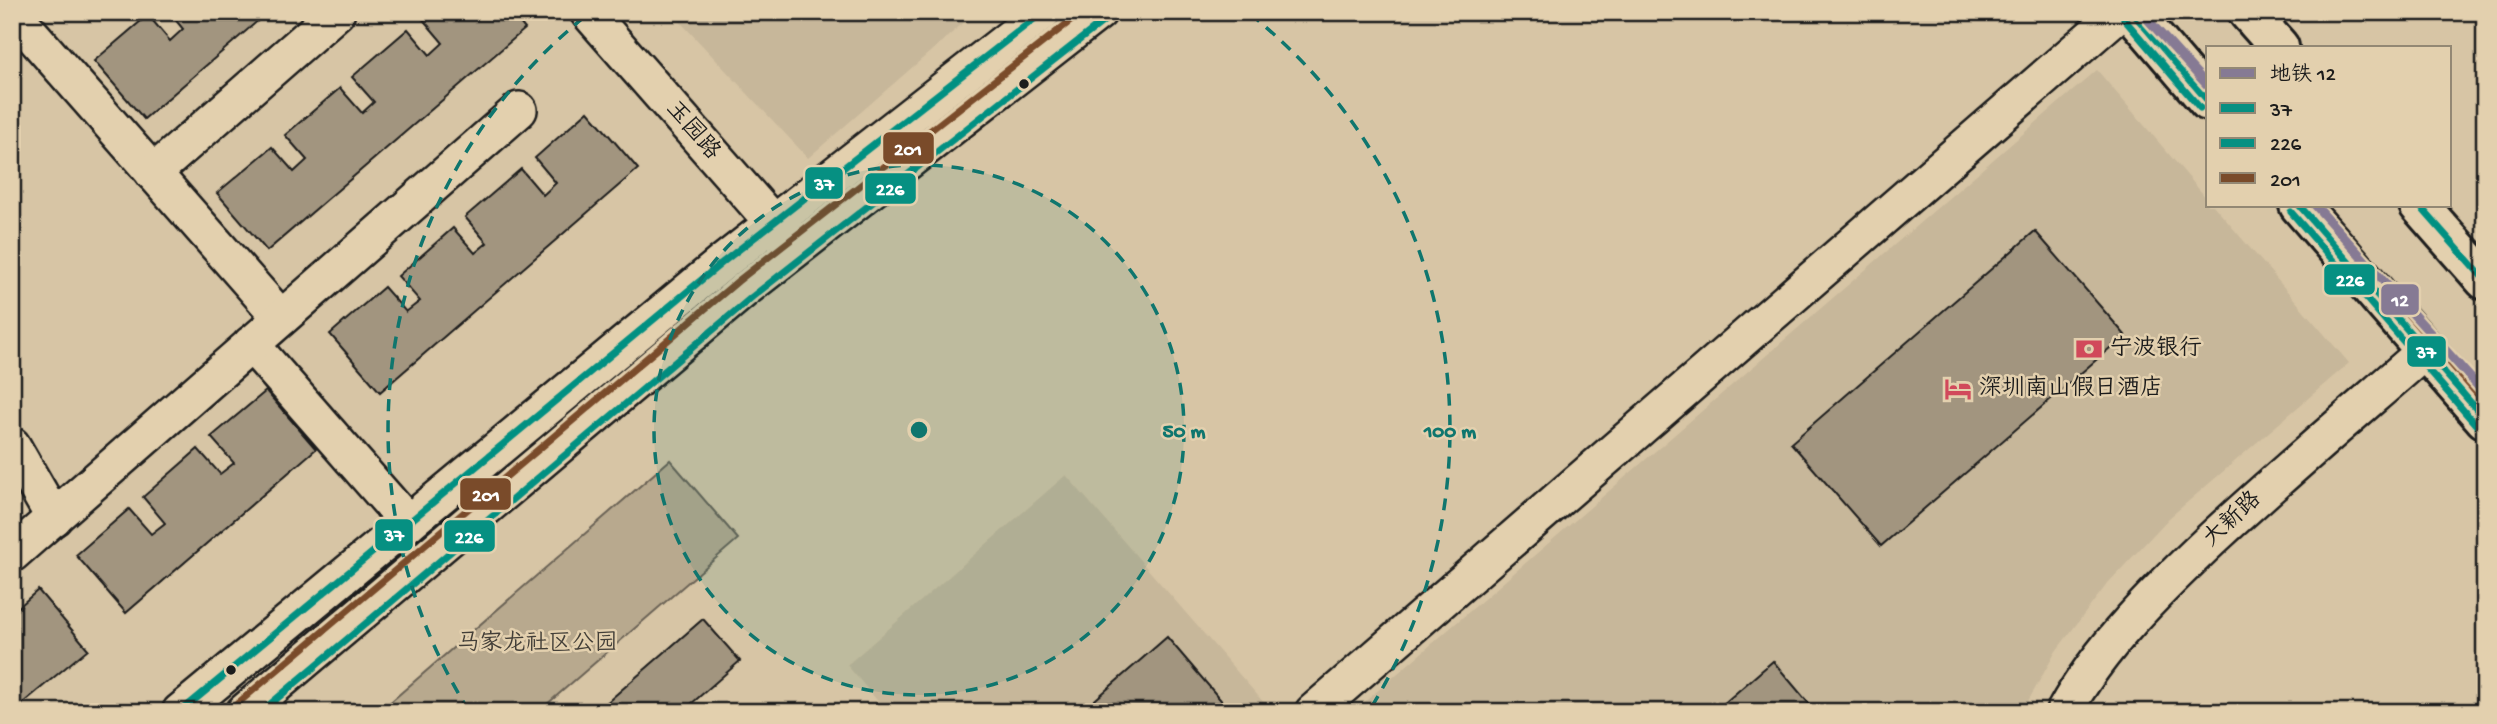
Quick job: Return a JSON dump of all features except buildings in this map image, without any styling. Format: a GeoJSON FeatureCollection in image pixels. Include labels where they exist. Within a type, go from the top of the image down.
{"type":"FeatureCollection","features":[{"type":"Feature","properties":{"kind":"main road"},"geometry":{"type":"LineString","coordinates":[[2132,12],[2206,99]]}},
{"type":"Feature","properties":{"kind":"main road"},"geometry":{"type":"LineString","coordinates":[[2248,12],[2278,46]]}},
{"type":"Feature","properties":{"kind":"main road"},"geometry":{"type":"LineString","coordinates":[[2300,206],[2485,419]]}},
{"type":"Feature","properties":{"kind":"main road"},"geometry":{"type":"LineString","coordinates":[[2419,206],[2485,280]]}},
{"type":"Feature","properties":{"kind":"street"},"geometry":{"type":"LineString","coordinates":[[12,12],[281,318]]}},
{"type":"Feature","properties":{"kind":"street"},"geometry":{"type":"LineString","coordinates":[[153,173],[337,12]]}},
{"type":"Feature","properties":{"kind":"street","name":"玉园路"},"geometry":{"type":"LineString","coordinates":[[588,12],[796,249]]}},
{"type":"Feature","properties":{"kind":"street"},"geometry":{"type":"LineString","coordinates":[[180,712],[773,223],[1043,12]]}},
{"type":"Feature","properties":{"kind":"street"},"geometry":{"type":"LineString","coordinates":[[244,712],[735,298],[1099,12]]}},
{"type":"Feature","properties":{"kind":"street"},"geometry":{"type":"LineString","coordinates":[[1313,712],[2120,12]]}},
{"type":"Feature","properties":{"kind":"street"},"geometry":{"type":"LineString","coordinates":[[12,554],[519,110]]}},
{"type":"Feature","properties":{"kind":"street"},"geometry":{"type":"LineString","coordinates":[[251,344],[408,523]]}},
{"type":"Feature","properties":{"kind":"street","name":"大新路"},"geometry":{"type":"LineString","coordinates":[[2064,712],[2072,697],[2114,642],[2166,583],[2243,510],[2425,351]]}},
{"type":"Feature","properties":{"kind":"street"},"geometry":{"type":"LineString","coordinates":[[12,445],[54,518]]}},
{"type":"Feature","properties":{"kind":"shaded area"},"geometry":{"type":"Polygon","coordinates":[[[671,12],[976,12],[808,158],[671,12]]]}},
{"type":"Feature","properties":{"kind":"shaded area"},"geometry":{"type":"Polygon","coordinates":[[[2097,70],[2206,198],[2206,206],[2214,206],[2349,363],[2169,518],[2108,583],[2056,651],[2022,712],[1353,712],[2097,70]]]}},
{"type":"Feature","properties":{"kind":"shaded area"},"geometry":{"type":"Polygon","coordinates":[[[1066,475],[1272,712],[887,712],[847,665],[1066,475]]]}},
{"type":"Feature","properties":{"kind":"green space","name":"马家龙社区公园"},"geometry":{"type":"Polygon","coordinates":[[[670,460],[738,539],[538,712],[379,712],[670,460]]]}},
{"type":"Feature","properties":{"kind":"metro line","name":"12"},"geometry":{"type":"LineString","coordinates":[[2141,12],[2206,84]]}},
{"type":"Feature","properties":{"kind":"metro line","name":"12"},"geometry":{"type":"LineString","coordinates":[[2316,206],[2485,394]]}},
{"type":"Feature","properties":{"kind":"transit line","name":"37"},"geometry":{"type":"LineString","coordinates":[[180,712],[723,262],[1043,12]]}},
{"type":"Feature","properties":{"kind":"transit line","name":"201"},"geometry":{"type":"LineString","coordinates":[[237,704],[738,281],[1082,12]]}},
{"type":"Feature","properties":{"kind":"transit line","name":"37"},"geometry":{"type":"LineString","coordinates":[[2132,12],[2206,99]]}},
{"type":"Feature","properties":{"kind":"transit line","name":"201"},"geometry":{"type":"LineString","coordinates":[[2146,12],[2206,83]]}},
{"type":"Feature","properties":{"kind":"transit line","name":"226"},"geometry":{"type":"LineString","coordinates":[[2124,19],[2200,108]]}},
{"type":"Feature","properties":{"kind":"transit line","name":"226"},"geometry":{"type":"LineString","coordinates":[[261,712],[752,297],[1105,20]]}},
{"type":"Feature","properties":{"kind":"transit line","name":"37"},"geometry":{"type":"LineString","coordinates":[[2300,206],[2485,419]]}},
{"type":"Feature","properties":{"kind":"transit line","name":"201"},"geometry":{"type":"LineString","coordinates":[[2314,206],[2485,403]]}},
{"type":"Feature","properties":{"kind":"transit line","name":"37"},"geometry":{"type":"LineString","coordinates":[[2420,206],[2485,280]]}},
{"type":"Feature","properties":{"kind":"transit line","name":"226"},"geometry":{"type":"LineString","coordinates":[[2291,212],[2477,426]]}},
{"type":"Feature","properties":{"kind":"place","name":"宁波银行"},"geometry":{"type":"Point","coordinates":[2089,349]}},
{"type":"Feature","properties":{"kind":"place","name":"深圳南山假日酒店"},"geometry":{"type":"Point","coordinates":[1958,389]}}]}
